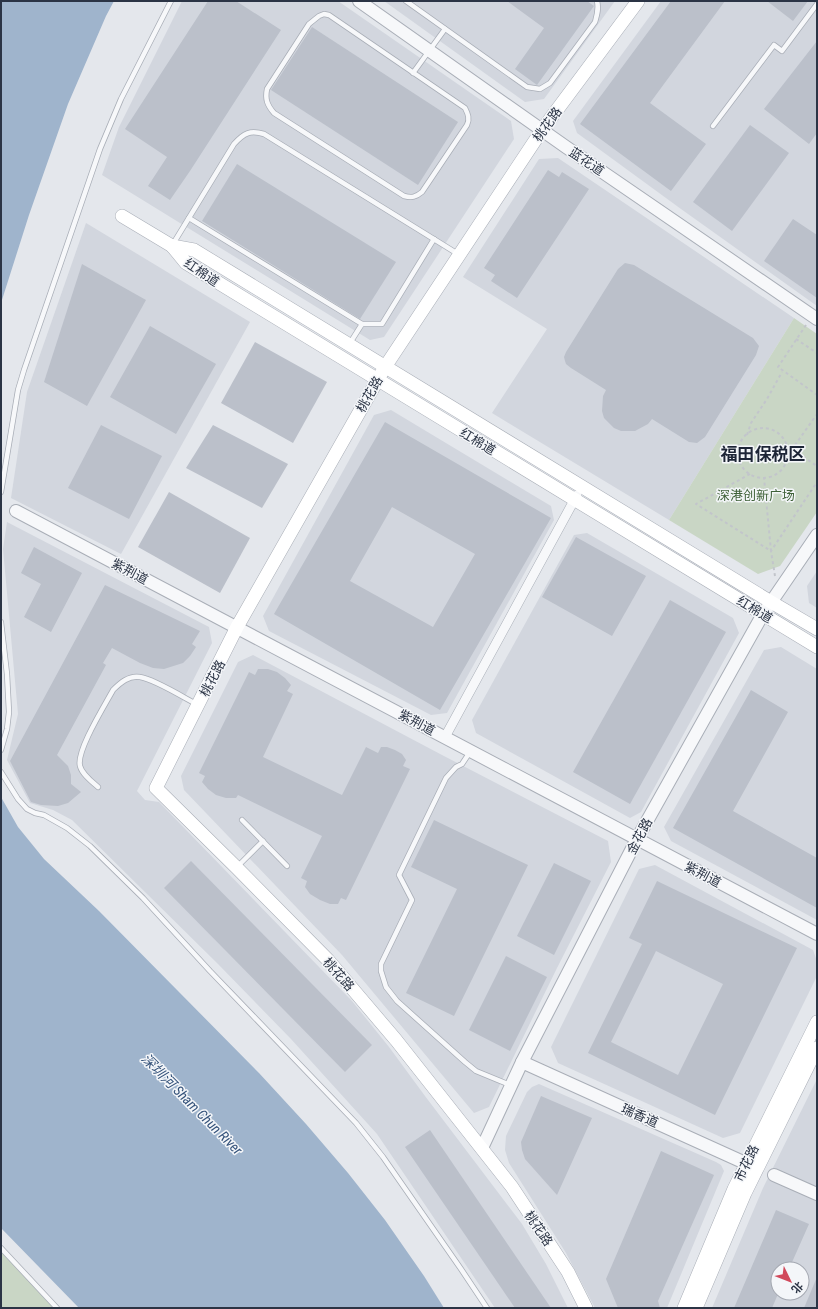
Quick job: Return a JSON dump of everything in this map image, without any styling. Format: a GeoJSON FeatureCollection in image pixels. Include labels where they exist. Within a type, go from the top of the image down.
{"type":"FeatureCollection","features":[{"type":"Feature","properties":{"kind":"main road","name":"桃花路"},"geometry":{"type":"LineString","coordinates":[[586,1308],[568,1272],[512,1187],[364,1001],[328,960],[156,788],[237,627],[377,380],[458,254],[542,130],[638,1]]}},
{"type":"Feature","properties":{"kind":"main road"},"geometry":{"type":"LineString","coordinates":[[122,216],[172,246]]}},
{"type":"Feature","properties":{"kind":"main road","name":"红棉道"},"geometry":{"type":"LineString","coordinates":[[172,246],[194,250],[817,629]]}},
{"type":"Feature","properties":{"kind":"main road","name":"红棉道"},"geometry":{"type":"LineString","coordinates":[[172,246],[186,263],[817,647]]}},
{"type":"Feature","properties":{"kind":"main road","name":"市花路"},"geometry":{"type":"LineString","coordinates":[[696,1308],[745,1193],[752,1166],[817,1022]]}},
{"type":"Feature","properties":{"kind":"main road","name":"市花路"},"geometry":{"type":"LineString","coordinates":[[684,1308],[734,1189],[752,1166],[817,1048]]}},
{"type":"Feature","properties":{"kind":"street","name":"蓝花道"},"geometry":{"type":"LineString","coordinates":[[359,1],[542,130],[815,317]]}},
{"type":"Feature","properties":{"kind":"street"},"geometry":{"type":"LineString","coordinates":[[445,737],[574,499],[582,487]]}},
{"type":"Feature","properties":{"kind":"street","name":"紫荆道"},"geometry":{"type":"LineString","coordinates":[[16,511],[817,934]]}},
{"type":"Feature","properties":{"kind":"street","name":"金花路"},"geometry":{"type":"LineString","coordinates":[[482,1148],[522,1062],[637,839],[763,614],[817,535]]}},
{"type":"Feature","properties":{"kind":"street","name":"瑞香道"},"geometry":{"type":"LineString","coordinates":[[522,1062],[752,1166]]}},
{"type":"Feature","properties":{"kind":"street"},"geometry":{"type":"LineString","coordinates":[[774,1175],[817,1194]]}},
{"type":"Feature","properties":{"kind":"lane"},"geometry":{"type":"LineString","coordinates":[[1,492],[18,390],[31,348],[100,149],[120,99],[171,1]]}},
{"type":"Feature","properties":{"kind":"lane"},"geometry":{"type":"LineString","coordinates":[[406,1],[527,87],[540,89],[550,83],[595,22],[598,10],[597,1]]}},
{"type":"Feature","properties":{"kind":"lane"},"geometry":{"type":"LineString","coordinates":[[713,126],[774,45],[782,51],[817,4]]}},
{"type":"Feature","properties":{"kind":"lane"},"geometry":{"type":"LineString","coordinates":[[324,14],[329,15],[413,73],[465,108],[469,121],[422,192],[410,198],[404,196],[274,113],[266,102],[267,89],[309,24],[324,14]]}},
{"type":"Feature","properties":{"kind":"lane"},"geometry":{"type":"LineString","coordinates":[[413,73],[445,29]]}},
{"type":"Feature","properties":{"kind":"lane"},"geometry":{"type":"LineString","coordinates":[[172,246],[234,144],[241,136],[255,131],[264,134],[458,254]]}},
{"type":"Feature","properties":{"kind":"lane"},"geometry":{"type":"LineString","coordinates":[[189,218],[362,324],[382,324],[434,239]]}},
{"type":"Feature","properties":{"kind":"lane"},"geometry":{"type":"LineString","coordinates":[[348,345],[362,324]]}},
{"type":"Feature","properties":{"kind":"lane"},"geometry":{"type":"LineString","coordinates":[[1,622],[7,674],[9,712],[7,729],[1,750]]}},
{"type":"Feature","properties":{"kind":"lane"},"geometry":{"type":"LineString","coordinates":[[98,787],[87,777],[80,766],[81,752],[113,690],[120,683],[130,678],[139,677],[149,680],[198,705]]}},
{"type":"Feature","properties":{"kind":"lane"},"geometry":{"type":"LineString","coordinates":[[471,751],[462,764],[456,767],[446,778],[399,875],[412,900],[381,964],[381,971],[386,987],[397,1001],[465,1062],[476,1071],[511,1085]]}},
{"type":"Feature","properties":{"kind":"lane"},"geometry":{"type":"LineString","coordinates":[[1,772],[18,799],[27,809],[34,814],[44,815],[73,833],[90,846],[143,898],[210,971],[356,1123],[383,1157],[487,1308]]}},
{"type":"Feature","properties":{"kind":"lane"},"geometry":{"type":"LineString","coordinates":[[242,820],[287,866]]}},
{"type":"Feature","properties":{"kind":"lane"},"geometry":{"type":"LineString","coordinates":[[237,868],[263,841]]}},
{"type":"Feature","properties":{"kind":"lane"},"geometry":{"type":"LineString","coordinates":[[1,1248],[57,1308]]}},
{"type":"Feature","properties":{"kind":"path"},"geometry":{"type":"LineString","coordinates":[[815,317],[796,339],[778,364],[778,367],[782,372],[817,395]]}},
{"type":"Feature","properties":{"kind":"path"},"geometry":{"type":"LineString","coordinates":[[796,339],[817,353]]}},
{"type":"Feature","properties":{"kind":"path"},"geometry":{"type":"LineString","coordinates":[[747,435],[751,422],[767,399],[782,372]]}},
{"type":"Feature","properties":{"kind":"path"},"geometry":{"type":"LineString","coordinates":[[788,455],[817,414]]}},
{"type":"Feature","properties":{"kind":"path"},"geometry":{"type":"LineString","coordinates":[[765,428],[777,432],[786,442],[788,455],[787,461],[780,472],[775,476],[764,478],[756,477],[750,474],[741,465],[738,452],[742,440],[747,435],[758,429],[765,428]]}},
{"type":"Feature","properties":{"kind":"path"},"geometry":{"type":"LineString","coordinates":[[793,450],[817,466]]}},
{"type":"Feature","properties":{"kind":"path"},"geometry":{"type":"LineString","coordinates":[[750,474],[696,504],[771,551]]}},
{"type":"Feature","properties":{"kind":"path"},"geometry":{"type":"LineString","coordinates":[[764,478],[771,551],[778,591]]}},
{"type":"Feature","properties":{"kind":"path"},"geometry":{"type":"LineString","coordinates":[[771,551],[817,482]]}},
{"type":"Feature","properties":{"kind":"shaded area"},"geometry":{"type":"Polygon","coordinates":[[[182,1],[338,1],[511,121],[514,139],[384,337],[370,340],[102,175],[119,127],[182,1]]]}},
{"type":"Feature","properties":{"kind":"shaded area"},"geometry":{"type":"Polygon","coordinates":[[[384,1],[615,1],[544,99],[525,102],[384,1]]]}},
{"type":"Feature","properties":{"kind":"shaded area"},"geometry":{"type":"Polygon","coordinates":[[[661,1],[817,1],[817,306],[577,133],[573,121],[661,1]]]}},
{"type":"Feature","properties":{"kind":"shaded area"},"geometry":{"type":"Polygon","coordinates":[[[558,158],[794,318],[669,520],[492,413],[547,329],[463,277],[539,159],[558,158]]]}},
{"type":"Feature","properties":{"kind":"shaded area"},"geometry":{"type":"Polygon","coordinates":[[[86,223],[250,322],[121,554],[11,498],[27,392],[86,223]]]}},
{"type":"Feature","properties":{"kind":"shaded area"},"geometry":{"type":"Polygon","coordinates":[[[391,410],[551,506],[554,520],[447,713],[431,715],[269,631],[263,616],[374,415],[391,410]]]}},
{"type":"Feature","properties":{"kind":"shaded area"},"geometry":{"type":"Polygon","coordinates":[[[7,522],[209,627],[212,643],[137,791],[145,800],[159,802],[352,1001],[389,1047],[522,1224],[546,1264],[568,1308],[495,1308],[377,1134],[291,1039],[218,964],[72,820],[53,810],[30,803],[7,760],[18,714],[3,549],[7,522]]]}},
{"type":"Feature","properties":{"kind":"shaded area"},"geometry":{"type":"Polygon","coordinates":[[[587,533],[733,618],[739,633],[641,812],[630,818],[476,733],[472,720],[574,535],[587,533]]]}},
{"type":"Feature","properties":{"kind":"shaded area"},"geometry":{"type":"Polygon","coordinates":[[[817,571],[817,608],[809,603],[807,586],[817,571]]]}},
{"type":"Feature","properties":{"kind":"shaded area"},"geometry":{"type":"Polygon","coordinates":[[[781,647],[817,669],[817,920],[671,841],[664,827],[764,650],[781,647]]]}},
{"type":"Feature","properties":{"kind":"shaded area"},"geometry":{"type":"Polygon","coordinates":[[[253,655],[608,841],[611,862],[489,1107],[474,1113],[342,955],[184,790],[181,776],[238,662],[253,655]]]}},
{"type":"Feature","properties":{"kind":"shaded area"},"geometry":{"type":"Polygon","coordinates":[[[655,865],[813,950],[817,961],[817,976],[740,1133],[723,1138],[558,1063],[551,1047],[639,869],[655,865]]]}},
{"type":"Feature","properties":{"kind":"shaded area"},"geometry":{"type":"Polygon","coordinates":[[[817,1079],[817,1308],[712,1308],[763,1188],[817,1079]]]}},
{"type":"Feature","properties":{"kind":"shaded area"},"geometry":{"type":"Polygon","coordinates":[[[539,1084],[721,1165],[724,1171],[667,1308],[595,1308],[566,1253],[509,1163],[505,1150],[506,1136],[527,1092],[532,1087],[539,1084]]]}},
{"type":"Feature","properties":{"kind":"green space","name":"深港创新广场"},"geometry":{"type":"Polygon","coordinates":[[[794,318],[817,334],[817,512],[780,566],[758,574],[669,520],[794,318]]]}},
{"type":"Feature","properties":{"kind":"green space"},"geometry":{"type":"Polygon","coordinates":[[[1,1248],[57,1308],[1,1308],[1,1248]]]}},
{"type":"Feature","properties":{"kind":"water"},"geometry":{"type":"Polygon","coordinates":[[[1,1],[114,1],[68,104],[29,215],[1,303],[1,1]]]}},
{"type":"Feature","properties":{"kind":"water","name":"深圳河 Sham Chun River"},"geometry":{"type":"Polygon","coordinates":[[[1,797],[18,827],[44,859],[99,911],[259,1073],[306,1124],[348,1173],[385,1220],[424,1276],[444,1308],[79,1308],[1,1228],[1,797]]]}},
{"type":"Feature","properties":{"kind":"building"},"geometry":{"type":"Polygon","coordinates":[[[208,1],[236,1],[281,30],[170,200],[148,186],[167,157],[125,129],[208,1]]]}},
{"type":"Feature","properties":{"kind":"building"},"geometry":{"type":"Polygon","coordinates":[[[507,1],[587,1],[594,6],[537,85],[515,69],[544,28],[507,1]]]}},
{"type":"Feature","properties":{"kind":"building"},"geometry":{"type":"Polygon","coordinates":[[[671,1],[725,1],[650,103],[706,144],[671,191],[580,124],[671,1]]]}},
{"type":"Feature","properties":{"kind":"building"},"geometry":{"type":"Polygon","coordinates":[[[767,1],[808,1],[793,21],[767,1]]]}},
{"type":"Feature","properties":{"kind":"building"},"geometry":{"type":"Polygon","coordinates":[[[312,27],[458,122],[418,185],[271,90],[312,27]]]}},
{"type":"Feature","properties":{"kind":"building"},"geometry":{"type":"Polygon","coordinates":[[[817,41],[817,133],[809,144],[764,109],[817,41]]]}},
{"type":"Feature","properties":{"kind":"building"},"geometry":{"type":"Polygon","coordinates":[[[750,125],[789,153],[732,231],[693,202],[750,125]]]}},
{"type":"Feature","properties":{"kind":"building"},"geometry":{"type":"Polygon","coordinates":[[[237,164],[396,262],[360,319],[202,221],[237,164]]]}},
{"type":"Feature","properties":{"kind":"building"},"geometry":{"type":"Polygon","coordinates":[[[548,170],[559,177],[562,172],[589,189],[517,298],[491,281],[495,275],[484,268],[548,170]]]}},
{"type":"Feature","properties":{"kind":"building"},"geometry":{"type":"Polygon","coordinates":[[[793,219],[817,235],[817,298],[764,261],[793,219]]]}},
{"type":"Feature","properties":{"kind":"building"},"geometry":{"type":"Polygon","coordinates":[[[625,263],[634,265],[753,338],[759,346],[756,355],[705,437],[697,443],[689,442],[652,419],[648,424],[635,431],[621,431],[614,428],[604,418],[602,411],[603,396],[606,390],[566,364],[564,357],[566,352],[618,269],[625,263]]]}},
{"type":"Feature","properties":{"kind":"building"},"geometry":{"type":"Polygon","coordinates":[[[82,264],[146,300],[87,406],[44,382],[82,264]]]}},
{"type":"Feature","properties":{"kind":"building"},"geometry":{"type":"Polygon","coordinates":[[[150,326],[216,364],[176,434],[110,397],[150,326]]]}},
{"type":"Feature","properties":{"kind":"building"},"geometry":{"type":"Polygon","coordinates":[[[255,342],[327,382],[293,443],[221,403],[255,342]]]}},
{"type":"Feature","properties":{"kind":"building"},"geometry":{"type":"Polygon","coordinates":[[[385,422],[551,518],[440,710],[274,614],[385,422]],[[392,507],[350,581],[433,627],[475,554],[392,507]]]}},
{"type":"Feature","properties":{"kind":"building"},"geometry":{"type":"Polygon","coordinates":[[[101,425],[162,456],[129,519],[68,488],[101,425]]]}},
{"type":"Feature","properties":{"kind":"building"},"geometry":{"type":"Polygon","coordinates":[[[213,425],[288,464],[262,508],[186,468],[213,425]]]}},
{"type":"Feature","properties":{"kind":"building"},"geometry":{"type":"Polygon","coordinates":[[[169,492],[250,538],[220,593],[138,547],[169,492]]]}},
{"type":"Feature","properties":{"kind":"building"},"geometry":{"type":"Polygon","coordinates":[[[576,537],[646,576],[612,636],[542,597],[576,537]]]}},
{"type":"Feature","properties":{"kind":"building"},"geometry":{"type":"Polygon","coordinates":[[[34,547],[82,573],[51,632],[24,617],[41,584],[21,573],[34,547]]]}},
{"type":"Feature","properties":{"kind":"building"},"geometry":{"type":"Polygon","coordinates":[[[105,585],[200,631],[192,644],[196,647],[183,663],[164,669],[153,668],[140,663],[112,648],[103,663],[106,665],[57,755],[68,766],[71,775],[71,784],[81,792],[68,803],[58,806],[41,805],[31,802],[10,761],[105,585]]]}},
{"type":"Feature","properties":{"kind":"building"},"geometry":{"type":"Polygon","coordinates":[[[670,600],[726,632],[630,804],[573,772],[670,600]]]}},
{"type":"Feature","properties":{"kind":"building"},"geometry":{"type":"Polygon","coordinates":[[[258,669],[268,669],[277,672],[291,685],[287,691],[293,694],[263,757],[342,795],[366,747],[378,753],[381,747],[387,747],[395,750],[402,754],[406,760],[403,766],[410,769],[346,900],[341,898],[338,904],[330,904],[310,894],[305,887],[307,881],[301,878],[322,836],[238,795],[236,798],[226,798],[216,795],[202,782],[205,776],[199,773],[249,672],[255,675],[258,669]]]}},
{"type":"Feature","properties":{"kind":"building"},"geometry":{"type":"Polygon","coordinates":[[[751,690],[788,712],[733,811],[817,858],[817,908],[673,828],[751,690]]]}},
{"type":"Feature","properties":{"kind":"building"},"geometry":{"type":"Polygon","coordinates":[[[434,820],[528,865],[454,1016],[406,993],[457,889],[411,867],[434,820]]]}},
{"type":"Feature","properties":{"kind":"building"},"geometry":{"type":"Polygon","coordinates":[[[191,861],[372,1045],[345,1072],[164,888],[191,861]]]}},
{"type":"Feature","properties":{"kind":"building"},"geometry":{"type":"Polygon","coordinates":[[[554,863],[591,881],[554,955],[517,936],[554,863]]]}},
{"type":"Feature","properties":{"kind":"building"},"geometry":{"type":"Polygon","coordinates":[[[657,881],[797,948],[715,1115],[588,1053],[642,944],[629,938],[657,881]],[[656,951],[611,1042],[678,1075],[723,984],[656,951]]]}},
{"type":"Feature","properties":{"kind":"building"},"geometry":{"type":"Polygon","coordinates":[[[506,956],[547,977],[510,1051],[469,1030],[506,956]]]}},
{"type":"Feature","properties":{"kind":"building"},"geometry":{"type":"Polygon","coordinates":[[[541,1096],[592,1118],[557,1195],[525,1159],[522,1150],[521,1142],[541,1096]]]}},
{"type":"Feature","properties":{"kind":"building"},"geometry":{"type":"Polygon","coordinates":[[[430,1130],[551,1308],[515,1308],[405,1147],[430,1130]]]}},
{"type":"Feature","properties":{"kind":"building"},"geometry":{"type":"Polygon","coordinates":[[[661,1151],[714,1175],[658,1301],[660,1308],[618,1308],[606,1279],[661,1151]]]}},
{"type":"Feature","properties":{"kind":"building"},"geometry":{"type":"Polygon","coordinates":[[[776,1210],[809,1224],[793,1261],[770,1261],[770,1301],[775,1301],[772,1308],[734,1308],[776,1210]]]}},
{"type":"Feature","properties":{"kind":"building"},"geometry":{"type":"Polygon","coordinates":[[[817,1277],[817,1308],[804,1308],[807,1301],[810,1301],[810,1294],[817,1277]]]}},
{"type":"Feature","properties":{"kind":"district","name":"福田保税区"},"geometry":{"type":"Point","coordinates":[763,454]}}]}
